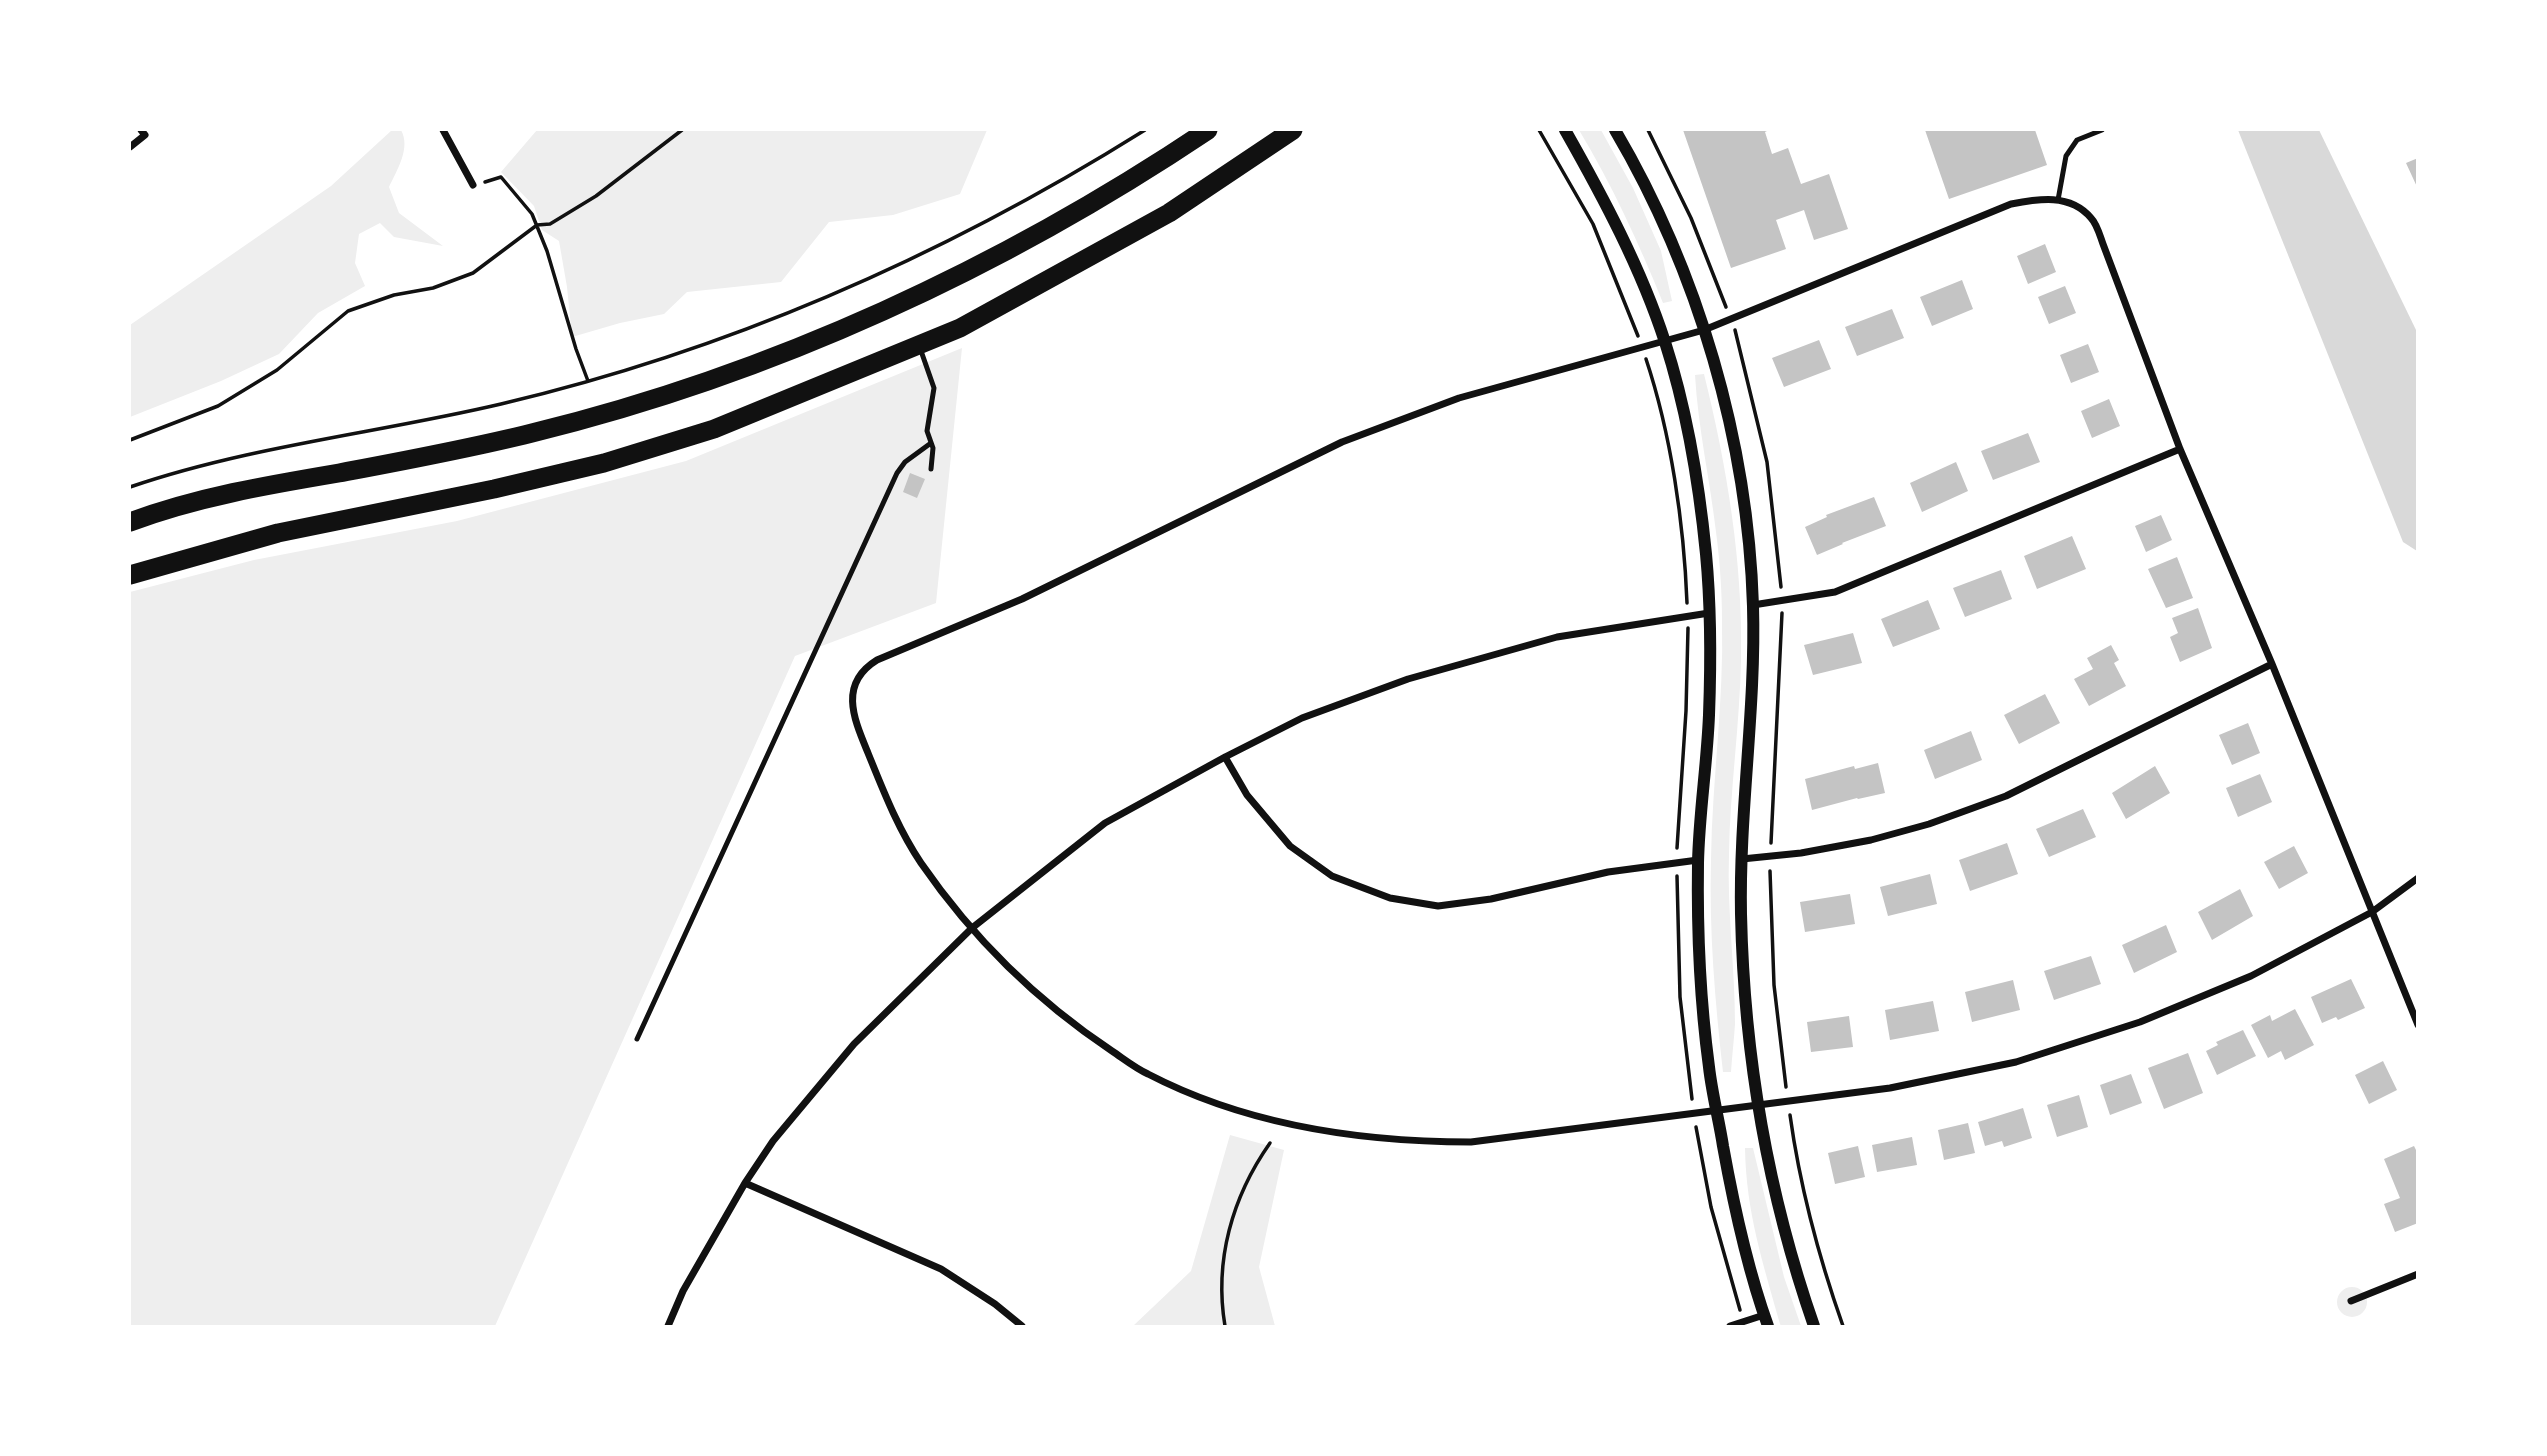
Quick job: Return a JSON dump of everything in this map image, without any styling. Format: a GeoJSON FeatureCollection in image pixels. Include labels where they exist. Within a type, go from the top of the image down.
{"type":"FeatureCollection","features":[{"type":"Feature","properties":{"kind":"highway"},"geometry":{"type":"LineString","coordinates":[[130,522],[217,496],[424,457],[534,432],[695,385],[816,340],[933,289],[1072,216],[1208,130]]}},
{"type":"Feature","properties":{"kind":"highway"},"geometry":{"type":"LineString","coordinates":[[130,575],[278,533],[494,489],[604,463],[714,429],[960,328],[1169,213],[1293,130]]}},
{"type":"Feature","properties":{"kind":"street"},"geometry":{"type":"LineString","coordinates":[[130,147],[145,135],[141,130]]}},
{"type":"Feature","properties":{"kind":"street"},"geometry":{"type":"LineString","coordinates":[[443,130],[473,185]]}},
{"type":"Feature","properties":{"kind":"street"},"geometry":{"type":"LineString","coordinates":[[1565,130],[1605,202],[1632,259],[1665,341],[1688,432],[1700,499],[1709,613],[1709,715],[1698,860],[1702,1004],[1709,1071],[1735,1212],[1766,1321],[1730,1326]]}},
{"type":"Feature","properties":{"kind":"street"},"geometry":{"type":"LineString","coordinates":[[1615,130],[1647,187],[1704,330],[1729,425],[1745,515],[1753,605],[1752,695],[1741,915],[1747,1013],[1757,1106],[1782,1222],[1814,1326]]}},
{"type":"Feature","properties":{"kind":"street"},"geometry":{"type":"LineString","coordinates":[[2417,878],[2372,912],[2239,981],[2140,1022],[2016,1062],[1890,1088],[1717,1112],[1471,1142],[1412,1142],[1279,1124],[1204,1099],[1147,1074],[1083,1032],[1023,983],[972,928],[920,862],[886,799],[854,719],[855,681],[863,668],[877,660],[1022,599],[1342,442],[1459,398],[1704,330],[2011,204],[2047,198],[2057,200],[2071,204],[2091,218],[2103,244],[2180,449],[2272,664],[2372,912],[2417,1026]]}},
{"type":"Feature","properties":{"kind":"street"},"geometry":{"type":"LineString","coordinates":[[1753,605],[1835,592],[2180,449]]}},
{"type":"Feature","properties":{"kind":"street"},"geometry":{"type":"LineString","coordinates":[[668,1326],[683,1291],[745,1183],[774,1141],[854,1044],[972,928],[1105,823],[1302,718],[1408,679],[1557,637],[1709,613]]}},
{"type":"Feature","properties":{"kind":"street"},"geometry":{"type":"LineString","coordinates":[[1742,859],[1801,853],[1871,840],[1930,824],[2007,796],[2272,664]]}},
{"type":"Feature","properties":{"kind":"street"},"geometry":{"type":"LineString","coordinates":[[1225,757],[1247,795],[1290,846],[1332,876],[1390,898],[1438,905],[1491,899],[1608,872],[1698,860]]}},
{"type":"Feature","properties":{"kind":"street"},"geometry":{"type":"LineString","coordinates":[[745,1183],[941,1269],[995,1304],[1022,1326]]}},
{"type":"Feature","properties":{"kind":"street"},"geometry":{"type":"LineString","coordinates":[[2351,1301],[2417,1275]]}},
{"type":"Feature","properties":{"kind":"lane"},"geometry":{"type":"LineString","coordinates":[[2057,200],[2066,156],[2077,140],[2102,130]]}},
{"type":"Feature","properties":{"kind":"lane"},"geometry":{"type":"LineString","coordinates":[[919,345],[934,388],[928,431],[934,458],[931,468]]}},
{"type":"Feature","properties":{"kind":"lane"},"geometry":{"type":"LineString","coordinates":[[636,1039],[897,473],[905,462],[931,443]]}},
{"type":"Feature","properties":{"kind":"path"},"geometry":{"type":"LineString","coordinates":[[130,440],[218,406],[277,370],[348,311],[394,295],[433,288],[473,273],[537,225],[550,223],[596,196],[682,130]]}},
{"type":"Feature","properties":{"kind":"path"},"geometry":{"type":"LineString","coordinates":[[130,487],[225,460],[430,419],[589,381],[670,356],[791,312],[916,256],[1080,170],[1145,130]]}},
{"type":"Feature","properties":{"kind":"path"},"geometry":{"type":"LineString","coordinates":[[1539,130],[1593,224],[1636,330]]}},
{"type":"Feature","properties":{"kind":"path"},"geometry":{"type":"LineString","coordinates":[[473,185],[501,177],[532,214],[547,251],[576,349],[589,381]]}},
{"type":"Feature","properties":{"kind":"path"},"geometry":{"type":"LineString","coordinates":[[1651,372],[1675,491],[1687,594]]}},
{"type":"Feature","properties":{"kind":"path"},"geometry":{"type":"LineString","coordinates":[[1677,846],[1688,637]]}},
{"type":"Feature","properties":{"kind":"path"},"geometry":{"type":"LineString","coordinates":[[1677,882],[1680,997],[1691,1094]]}},
{"type":"Feature","properties":{"kind":"path"},"geometry":{"type":"LineString","coordinates":[[1698,1135],[1711,1207],[1744,1322]]}},
{"type":"Feature","properties":{"kind":"path"},"geometry":{"type":"LineString","coordinates":[[1225,1326],[1222,1266],[1225,1244],[1231,1220],[1252,1171],[1270,1143]]}},
{"type":"Feature","properties":{"kind":"shaded area"},"geometry":{"type":"Polygon","coordinates":[[[392,130],[401,130],[404,137],[402,159],[389,187],[399,213],[443,246],[394,237],[380,223],[359,234],[355,263],[365,286],[318,313],[279,354],[221,381],[130,417],[130,325],[331,186],[392,130]]]}},
{"type":"Feature","properties":{"kind":"shaded area"},"geometry":{"type":"Polygon","coordinates":[[[537,130],[987,130],[960,194],[893,215],[829,222],[781,282],[687,292],[664,314],[572,337],[559,241],[542,230],[534,206],[501,172],[537,130]]]}},
{"type":"Feature","properties":{"kind":"shaded area"},"geometry":{"type":"Polygon","coordinates":[[[1579,130],[1601,130],[1633,188],[1661,251],[1672,301],[1663,303],[1624,215],[1579,130]]]}},
{"type":"Feature","properties":{"kind":"shaded area"},"geometry":{"type":"Polygon","coordinates":[[[2238,130],[2319,130],[2417,332],[2417,551],[2403,542],[2238,130]]]}},
{"type":"Feature","properties":{"kind":"shaded area"},"geometry":{"type":"Polygon","coordinates":[[[962,348],[936,603],[795,656],[495,1326],[130,1326],[130,592],[254,560],[457,521],[686,461],[962,348]]]}},
{"type":"Feature","properties":{"kind":"shaded area"},"geometry":{"type":"Polygon","coordinates":[[[1704,374],[1732,515],[1741,622],[1740,683],[1729,854],[1735,1024],[1731,1072],[1723,1072],[1712,940],[1712,830],[1721,682],[1722,611],[1717,543],[1695,375],[1704,374]]]}},
{"type":"Feature","properties":{"kind":"shaded area"},"geometry":{"type":"Polygon","coordinates":[[[1230,1135],[1284,1150],[1259,1267],[1275,1326],[1133,1326],[1191,1271],[1230,1135]]]}},
{"type":"Feature","properties":{"kind":"shaded area"},"geometry":{"type":"Polygon","coordinates":[[[1745,1148],[1753,1148],[1784,1277],[1801,1326],[1780,1324],[1752,1216],[1745,1148]]]}},
{"type":"Feature","properties":{"kind":"shaded area"},"geometry":{"type":"Polygon","coordinates":[[[2352,1287],[2363,1291],[2367,1302],[2363,1313],[2352,1317],[2341,1313],[2337,1302],[2341,1291],[2352,1287]]]}},
{"type":"Feature","properties":{"kind":"building"},"geometry":{"type":"Polygon","coordinates":[[[1683,130],[1769,130],[1765,132],[1772,154],[1788,148],[1801,184],[1829,174],[1848,229],[1814,240],[1804,210],[1776,220],[1786,249],[1731,268],[1683,130]]]}},
{"type":"Feature","properties":{"kind":"building"},"geometry":{"type":"Polygon","coordinates":[[[1925,130],[2035,130],[2047,165],[1949,199],[1925,130]]]}},
{"type":"Feature","properties":{"kind":"building"},"geometry":{"type":"Polygon","coordinates":[[[2418,158],[2418,189],[2406,163],[2418,158]]]}},
{"type":"Feature","properties":{"kind":"building"},"geometry":{"type":"Polygon","coordinates":[[[2045,244],[2056,272],[2028,284],[2017,256],[2045,244]]]}},
{"type":"Feature","properties":{"kind":"building"},"geometry":{"type":"Polygon","coordinates":[[[1962,280],[1973,309],[1932,326],[1920,297],[1962,280]]]}},
{"type":"Feature","properties":{"kind":"building"},"geometry":{"type":"Polygon","coordinates":[[[2065,286],[2076,313],[2049,324],[2038,297],[2065,286]]]}},
{"type":"Feature","properties":{"kind":"building"},"geometry":{"type":"Polygon","coordinates":[[[1892,309],[1904,338],[1857,356],[1845,327],[1892,309]]]}},
{"type":"Feature","properties":{"kind":"building"},"geometry":{"type":"Polygon","coordinates":[[[1819,340],[1831,369],[1784,387],[1772,358],[1819,340]]]}},
{"type":"Feature","properties":{"kind":"building"},"geometry":{"type":"Polygon","coordinates":[[[2088,344],[2099,372],[2071,383],[2060,355],[2088,344]]]}},
{"type":"Feature","properties":{"kind":"building"},"geometry":{"type":"Polygon","coordinates":[[[2109,399],[2120,426],[2092,438],[2081,411],[2109,399]]]}},
{"type":"Feature","properties":{"kind":"building"},"geometry":{"type":"Polygon","coordinates":[[[2028,433],[2040,462],[1993,480],[1981,451],[2028,433]]]}},
{"type":"Feature","properties":{"kind":"building"},"geometry":{"type":"Polygon","coordinates":[[[1956,462],[1968,491],[1922,512],[1910,483],[1956,462]]]}},
{"type":"Feature","properties":{"kind":"building"},"geometry":{"type":"Polygon","coordinates":[[[910,473],[925,479],[917,498],[903,492],[910,473]]]}},
{"type":"Feature","properties":{"kind":"building"},"geometry":{"type":"Polygon","coordinates":[[[1874,497],[1886,526],[1817,555],[1805,527],[1827,517],[1826,515],[1874,497]]]}},
{"type":"Feature","properties":{"kind":"building"},"geometry":{"type":"Polygon","coordinates":[[[2161,515],[2172,540],[2146,552],[2135,526],[2161,515]]]}},
{"type":"Feature","properties":{"kind":"building"},"geometry":{"type":"Polygon","coordinates":[[[2072,536],[2086,569],[2037,589],[2024,556],[2072,536]]]}},
{"type":"Feature","properties":{"kind":"building"},"geometry":{"type":"Polygon","coordinates":[[[2177,557],[2193,598],[2166,608],[2148,569],[2177,557]]]}},
{"type":"Feature","properties":{"kind":"building"},"geometry":{"type":"Polygon","coordinates":[[[2001,570],[2012,599],[1965,617],[1953,588],[2001,570]]]}},
{"type":"Feature","properties":{"kind":"building"},"geometry":{"type":"Polygon","coordinates":[[[1928,600],[1940,629],[1893,647],[1881,619],[1928,600]]]}},
{"type":"Feature","properties":{"kind":"building"},"geometry":{"type":"Polygon","coordinates":[[[2198,608],[2212,648],[2180,662],[2170,637],[2178,633],[2172,618],[2198,608]]]}},
{"type":"Feature","properties":{"kind":"building"},"geometry":{"type":"Polygon","coordinates":[[[1853,633],[1862,663],[1813,675],[1804,645],[1853,633]]]}},
{"type":"Feature","properties":{"kind":"building"},"geometry":{"type":"Polygon","coordinates":[[[2111,645],[2119,660],[2114,663],[2126,686],[2089,706],[2074,679],[2093,669],[2087,658],[2111,645]]]}},
{"type":"Feature","properties":{"kind":"building"},"geometry":{"type":"Polygon","coordinates":[[[2045,694],[2060,723],[2019,744],[2004,715],[2045,694]]]}},
{"type":"Feature","properties":{"kind":"building"},"geometry":{"type":"Polygon","coordinates":[[[2248,723],[2260,753],[2232,765],[2219,735],[2248,723]]]}},
{"type":"Feature","properties":{"kind":"building"},"geometry":{"type":"Polygon","coordinates":[[[1971,731],[1982,760],[1935,779],[1924,750],[1971,731]]]}},
{"type":"Feature","properties":{"kind":"building"},"geometry":{"type":"Polygon","coordinates":[[[1878,763],[1885,793],[1812,810],[1805,779],[1854,766],[1855,769],[1878,763]]]}},
{"type":"Feature","properties":{"kind":"building"},"geometry":{"type":"Polygon","coordinates":[[[2155,766],[2170,793],[2126,819],[2112,793],[2155,766]]]}},
{"type":"Feature","properties":{"kind":"building"},"geometry":{"type":"Polygon","coordinates":[[[2260,774],[2272,802],[2238,817],[2226,788],[2260,774]]]}},
{"type":"Feature","properties":{"kind":"building"},"geometry":{"type":"Polygon","coordinates":[[[2083,809],[2096,837],[2049,857],[2036,829],[2083,809]]]}},
{"type":"Feature","properties":{"kind":"building"},"geometry":{"type":"Polygon","coordinates":[[[2007,843],[2018,874],[1970,891],[1959,860],[2007,843]]]}},
{"type":"Feature","properties":{"kind":"building"},"geometry":{"type":"Polygon","coordinates":[[[2294,846],[2308,873],[2279,889],[2264,862],[2294,846]]]}},
{"type":"Feature","properties":{"kind":"building"},"geometry":{"type":"Polygon","coordinates":[[[1930,874],[1937,904],[1888,916],[1880,887],[1930,874]]]}},
{"type":"Feature","properties":{"kind":"building"},"geometry":{"type":"Polygon","coordinates":[[[2240,889],[2253,916],[2212,940],[2198,912],[2240,889]]]}},
{"type":"Feature","properties":{"kind":"building"},"geometry":{"type":"Polygon","coordinates":[[[1850,894],[1855,924],[1805,932],[1800,902],[1850,894]]]}},
{"type":"Feature","properties":{"kind":"building"},"geometry":{"type":"Polygon","coordinates":[[[2166,925],[2177,952],[2134,973],[2122,945],[2166,925]]]}},
{"type":"Feature","properties":{"kind":"building"},"geometry":{"type":"Polygon","coordinates":[[[2091,956],[2101,984],[2054,1000],[2044,971],[2091,956]]]}},
{"type":"Feature","properties":{"kind":"building"},"geometry":{"type":"Polygon","coordinates":[[[2351,979],[2365,1008],[2338,1020],[2336,1017],[2322,1023],[2311,997],[2351,979]]]}},
{"type":"Feature","properties":{"kind":"building"},"geometry":{"type":"Polygon","coordinates":[[[2013,980],[2020,1010],[1972,1022],[1965,992],[2013,980]]]}},
{"type":"Feature","properties":{"kind":"building"},"geometry":{"type":"Polygon","coordinates":[[[1933,1001],[1939,1031],[1890,1040],[1885,1010],[1933,1001]]]}},
{"type":"Feature","properties":{"kind":"building"},"geometry":{"type":"Polygon","coordinates":[[[2295,1009],[2314,1045],[2285,1060],[2281,1051],[2268,1058],[2251,1025],[2270,1015],[2272,1021],[2295,1009]]]}},
{"type":"Feature","properties":{"kind":"building"},"geometry":{"type":"Polygon","coordinates":[[[1849,1016],[1853,1047],[1811,1052],[1807,1022],[1849,1016]]]}},
{"type":"Feature","properties":{"kind":"building"},"geometry":{"type":"Polygon","coordinates":[[[2243,1030],[2256,1056],[2217,1075],[2206,1051],[2218,1045],[2216,1042],[2243,1030]]]}},
{"type":"Feature","properties":{"kind":"building"},"geometry":{"type":"Polygon","coordinates":[[[2188,1053],[2203,1093],[2164,1109],[2148,1068],[2188,1053]]]}},
{"type":"Feature","properties":{"kind":"building"},"geometry":{"type":"Polygon","coordinates":[[[2383,1061],[2397,1090],[2369,1104],[2355,1075],[2383,1061]]]}},
{"type":"Feature","properties":{"kind":"building"},"geometry":{"type":"Polygon","coordinates":[[[2131,1074],[2142,1103],[2110,1115],[2100,1085],[2131,1074]]]}},
{"type":"Feature","properties":{"kind":"building"},"geometry":{"type":"Polygon","coordinates":[[[2079,1095],[2088,1127],[2057,1137],[2047,1105],[2079,1095]]]}},
{"type":"Feature","properties":{"kind":"building"},"geometry":{"type":"Polygon","coordinates":[[[2023,1108],[2032,1138],[2004,1147],[2002,1141],[1985,1146],[1978,1122],[2023,1108]]]}},
{"type":"Feature","properties":{"kind":"building"},"geometry":{"type":"Polygon","coordinates":[[[1968,1123],[1975,1153],[1944,1160],[1938,1130],[1968,1123]]]}},
{"type":"Feature","properties":{"kind":"building"},"geometry":{"type":"Polygon","coordinates":[[[1912,1137],[1917,1165],[1877,1172],[1872,1145],[1912,1137]]]}},
{"type":"Feature","properties":{"kind":"building"},"geometry":{"type":"Polygon","coordinates":[[[1858,1146],[1865,1177],[1835,1184],[1828,1153],[1858,1146]]]}},
{"type":"Feature","properties":{"kind":"building"},"geometry":{"type":"Polygon","coordinates":[[[2414,1146],[2418,1154],[2418,1223],[2395,1232],[2384,1204],[2400,1198],[2384,1159],[2414,1146]]]}}]}
